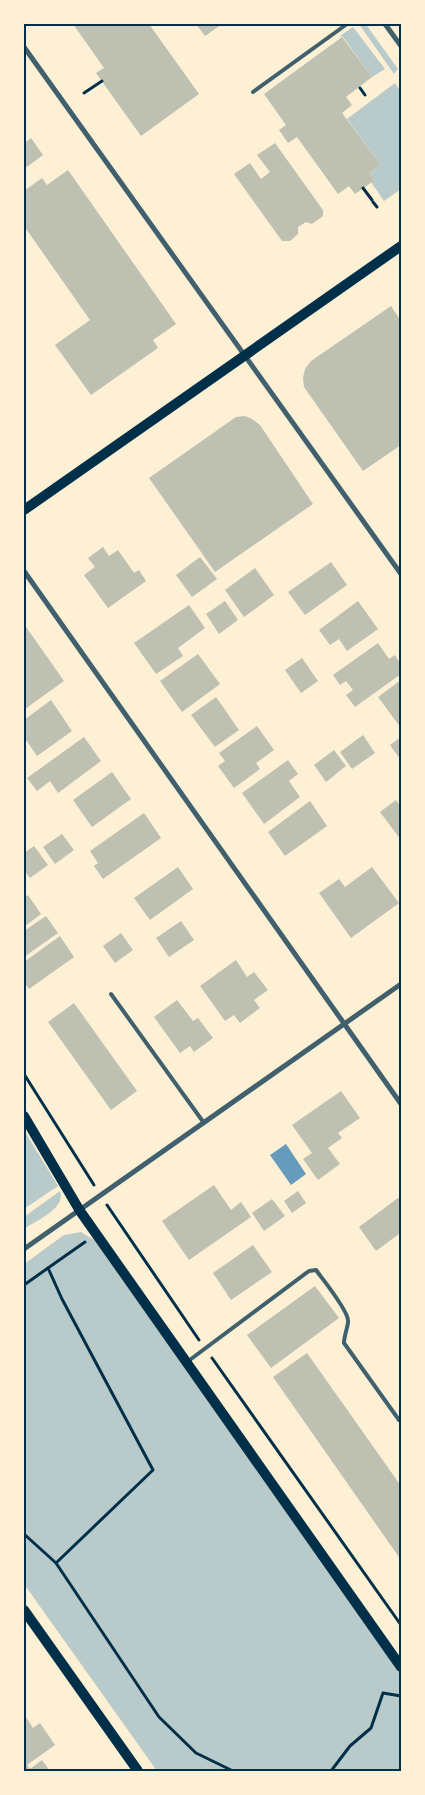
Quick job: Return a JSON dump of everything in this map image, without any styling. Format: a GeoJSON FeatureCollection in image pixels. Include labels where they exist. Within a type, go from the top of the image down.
{"type":"FeatureCollection","features":[{"type":"Feature","properties":{"kind":"main road"},"geometry":{"type":"LineString","coordinates":[[24,510],[401,246]]}},
{"type":"Feature","properties":{"kind":"main road"},"geometry":{"type":"LineString","coordinates":[[24,1116],[80,1211],[401,1667]]}},
{"type":"Feature","properties":{"kind":"main road"},"geometry":{"type":"LineString","coordinates":[[24,1610],[138,1771]]}},
{"type":"Feature","properties":{"kind":"street"},"geometry":{"type":"LineString","coordinates":[[385,24],[401,46]]}},
{"type":"Feature","properties":{"kind":"street"},"geometry":{"type":"LineString","coordinates":[[24,47],[401,574]]}},
{"type":"Feature","properties":{"kind":"street"},"geometry":{"type":"LineString","coordinates":[[24,571],[401,1104]]}},
{"type":"Feature","properties":{"kind":"street"},"geometry":{"type":"LineString","coordinates":[[24,1249],[401,984]]}},
{"type":"Feature","properties":{"kind":"lane"},"geometry":{"type":"LineString","coordinates":[[253,92],[347,24]]}},
{"type":"Feature","properties":{"kind":"lane"},"geometry":{"type":"LineString","coordinates":[[110,994],[204,1123]]}},
{"type":"Feature","properties":{"kind":"lane"},"geometry":{"type":"LineString","coordinates":[[186,1362],[310,1271],[316,1270],[346,1313],[349,1322],[344,1333],[344,1343],[399,1420]]}},
{"type":"Feature","properties":{"kind":"path"},"geometry":{"type":"LineString","coordinates":[[84,93],[102,81]]}},
{"type":"Feature","properties":{"kind":"path"},"geometry":{"type":"LineString","coordinates":[[360,88],[366,95]]}},
{"type":"Feature","properties":{"kind":"path"},"geometry":{"type":"LineString","coordinates":[[363,188],[377,207]]}},
{"type":"Feature","properties":{"kind":"path"},"geometry":{"type":"LineString","coordinates":[[24,1285],[86,1242]]}},
{"type":"Feature","properties":{"kind":"path"},"geometry":{"type":"LineString","coordinates":[[48,1268],[153,1470],[56,1562]]}},
{"type":"Feature","properties":{"kind":"path"},"geometry":{"type":"LineString","coordinates":[[24,1534],[56,1562],[159,1717],[196,1753],[233,1771]]}},
{"type":"Feature","properties":{"kind":"path"},"geometry":{"type":"LineString","coordinates":[[331,1771],[350,1746],[371,1728],[384,1693],[401,1696]]}},
{"type":"Feature","properties":{"kind":"shaded area"},"geometry":{"type":"Polygon","coordinates":[[[359,24],[367,26],[398,69],[394,74],[359,24]]]}},
{"type":"Feature","properties":{"kind":"shaded area"},"geometry":{"type":"Polygon","coordinates":[[[353,27],[385,69],[372,77],[343,37],[340,36],[353,27]]]}},
{"type":"Feature","properties":{"kind":"shaded area"},"geometry":{"type":"Polygon","coordinates":[[[395,83],[401,92],[401,189],[384,201],[371,182],[375,180],[369,173],[380,164],[347,119],[395,83]]]}},
{"type":"Feature","properties":{"kind":"shaded area"},"geometry":{"type":"Polygon","coordinates":[[[24,1130],[58,1186],[24,1209],[24,1130]]]}},
{"type":"Feature","properties":{"kind":"shaded area"},"geometry":{"type":"Polygon","coordinates":[[[60,1191],[61,1197],[55,1208],[44,1217],[24,1227],[24,1217],[60,1191]]]}},
{"type":"Feature","properties":{"kind":"shaded area"},"geometry":{"type":"Polygon","coordinates":[[[81,1232],[94,1240],[102,1251],[401,1675],[401,1771],[157,1771],[24,1584],[24,1264],[64,1235],[81,1232]]]}},
{"type":"Feature","properties":{"kind":"water"},"geometry":{"type":"Polygon","coordinates":[[[286,1144],[306,1174],[291,1185],[270,1155],[286,1144]]]}},
{"type":"Feature","properties":{"kind":"building"},"geometry":{"type":"Polygon","coordinates":[[[73,24],[149,24],[199,94],[141,136],[96,73],[104,68],[73,24]]]}},
{"type":"Feature","properties":{"kind":"building"},"geometry":{"type":"Polygon","coordinates":[[[196,24],[222,24],[205,36],[196,24]]]}},
{"type":"Feature","properties":{"kind":"building"},"geometry":{"type":"Polygon","coordinates":[[[342,37],[372,77],[346,97],[352,105],[342,113],[380,164],[369,173],[375,180],[355,194],[349,186],[338,194],[297,137],[288,143],[279,130],[286,125],[264,94],[342,37]]]}},
{"type":"Feature","properties":{"kind":"building"},"geometry":{"type":"Polygon","coordinates":[[[31,138],[43,155],[24,169],[24,140],[25,143],[31,138]]]}},
{"type":"Feature","properties":{"kind":"building"},"geometry":{"type":"Polygon","coordinates":[[[275,143],[323,210],[323,216],[312,224],[306,222],[298,227],[298,234],[290,241],[282,241],[234,174],[250,163],[261,179],[270,172],[257,155],[275,143]]]}},
{"type":"Feature","properties":{"kind":"building"},"geometry":{"type":"Polygon","coordinates":[[[68,170],[176,324],[153,340],[158,348],[91,395],[55,345],[90,320],[24,226],[24,191],[42,178],[47,185],[68,170]]]}},
{"type":"Feature","properties":{"kind":"building"},"geometry":{"type":"Polygon","coordinates":[[[391,306],[401,321],[401,445],[363,471],[304,387],[303,378],[305,369],[311,361],[391,306]]]}},
{"type":"Feature","properties":{"kind":"building"},"geometry":{"type":"Polygon","coordinates":[[[245,416],[260,425],[313,504],[215,572],[149,478],[236,417],[245,416]]]}},
{"type":"Feature","properties":{"kind":"building"},"geometry":{"type":"Polygon","coordinates":[[[103,547],[109,556],[118,550],[134,573],[139,570],[146,581],[108,608],[84,575],[95,567],[88,558],[103,547]]]}},
{"type":"Feature","properties":{"kind":"building"},"geometry":{"type":"Polygon","coordinates":[[[200,557],[217,579],[192,597],[176,575],[200,557]]]}},
{"type":"Feature","properties":{"kind":"building"},"geometry":{"type":"Polygon","coordinates":[[[331,562],[347,585],[305,615],[288,592],[331,562]]]}},
{"type":"Feature","properties":{"kind":"building"},"geometry":{"type":"Polygon","coordinates":[[[255,568],[274,595],[244,617],[225,590],[255,568]]]}},
{"type":"Feature","properties":{"kind":"building"},"geometry":{"type":"Polygon","coordinates":[[[225,601],[238,620],[219,634],[206,614],[225,601]]]}},
{"type":"Feature","properties":{"kind":"building"},"geometry":{"type":"Polygon","coordinates":[[[358,601],[378,629],[347,651],[339,639],[330,645],[319,630],[358,601]]]}},
{"type":"Feature","properties":{"kind":"building"},"geometry":{"type":"Polygon","coordinates":[[[189,605],[205,628],[178,648],[183,656],[156,674],[134,643],[189,605]]]}},
{"type":"Feature","properties":{"kind":"building"},"geometry":{"type":"Polygon","coordinates":[[[24,624],[64,681],[25,709],[24,708],[24,624]]]}},
{"type":"Feature","properties":{"kind":"building"},"geometry":{"type":"Polygon","coordinates":[[[378,643],[389,659],[395,655],[401,665],[401,674],[355,707],[346,695],[353,690],[346,681],[340,685],[333,675],[378,643]]]}},
{"type":"Feature","properties":{"kind":"building"},"geometry":{"type":"Polygon","coordinates":[[[198,654],[220,684],[182,712],[160,681],[198,654]]]}},
{"type":"Feature","properties":{"kind":"building"},"geometry":{"type":"Polygon","coordinates":[[[302,658],[318,681],[301,693],[285,670],[302,658]]]}},
{"type":"Feature","properties":{"kind":"building"},"geometry":{"type":"Polygon","coordinates":[[[401,680],[401,728],[378,697],[401,680]]]}},
{"type":"Feature","properties":{"kind":"building"},"geometry":{"type":"Polygon","coordinates":[[[216,697],[239,730],[215,747],[191,715],[216,697]]]}},
{"type":"Feature","properties":{"kind":"building"},"geometry":{"type":"Polygon","coordinates":[[[51,700],[72,731],[37,756],[24,737],[24,720],[51,700]]]}},
{"type":"Feature","properties":{"kind":"building"},"geometry":{"type":"Polygon","coordinates":[[[257,726],[274,750],[256,763],[260,769],[234,788],[218,766],[225,761],[219,753],[257,726]]]}},
{"type":"Feature","properties":{"kind":"building"},"geometry":{"type":"Polygon","coordinates":[[[363,735],[375,753],[352,769],[340,752],[363,735]]]}},
{"type":"Feature","properties":{"kind":"building"},"geometry":{"type":"Polygon","coordinates":[[[84,737],[101,761],[58,793],[50,781],[37,791],[27,778],[84,737]]]}},
{"type":"Feature","properties":{"kind":"building"},"geometry":{"type":"Polygon","coordinates":[[[401,737],[401,758],[400,759],[390,745],[401,737]]]}},
{"type":"Feature","properties":{"kind":"building"},"geometry":{"type":"Polygon","coordinates":[[[334,750],[346,766],[326,782],[314,765],[334,750]]]}},
{"type":"Feature","properties":{"kind":"building"},"geometry":{"type":"Polygon","coordinates":[[[288,760],[298,774],[289,781],[300,797],[264,824],[242,793],[288,760]]]}},
{"type":"Feature","properties":{"kind":"building"},"geometry":{"type":"Polygon","coordinates":[[[112,772],[131,799],[92,827],[73,800],[112,772]]]}},
{"type":"Feature","properties":{"kind":"building"},"geometry":{"type":"Polygon","coordinates":[[[396,800],[401,807],[401,840],[380,812],[396,800]]]}},
{"type":"Feature","properties":{"kind":"building"},"geometry":{"type":"Polygon","coordinates":[[[310,801],[327,826],[285,856],[268,832],[310,801]]]}},
{"type":"Feature","properties":{"kind":"building"},"geometry":{"type":"Polygon","coordinates":[[[144,813],[161,838],[103,879],[94,866],[98,863],[90,851],[144,813]]]}},
{"type":"Feature","properties":{"kind":"building"},"geometry":{"type":"Polygon","coordinates":[[[62,834],[74,850],[55,864],[43,847],[62,834]]]}},
{"type":"Feature","properties":{"kind":"building"},"geometry":{"type":"Polygon","coordinates":[[[34,846],[48,865],[30,878],[24,870],[24,853],[34,846]]]}},
{"type":"Feature","properties":{"kind":"building"},"geometry":{"type":"Polygon","coordinates":[[[178,867],[193,889],[150,920],[134,898],[178,867]]]}},
{"type":"Feature","properties":{"kind":"building"},"geometry":{"type":"Polygon","coordinates":[[[372,867],[399,903],[351,938],[319,893],[339,879],[345,887],[372,867]]]}},
{"type":"Feature","properties":{"kind":"building"},"geometry":{"type":"Polygon","coordinates":[[[28,895],[41,914],[24,927],[24,898],[28,895]]]}},
{"type":"Feature","properties":{"kind":"building"},"geometry":{"type":"Polygon","coordinates":[[[46,916],[58,933],[24,957],[24,931],[46,916]]]}},
{"type":"Feature","properties":{"kind":"building"},"geometry":{"type":"Polygon","coordinates":[[[181,921],[194,940],[169,957],[156,938],[181,921]]]}},
{"type":"Feature","properties":{"kind":"building"},"geometry":{"type":"Polygon","coordinates":[[[121,933],[133,950],[115,963],[103,946],[121,933]]]}},
{"type":"Feature","properties":{"kind":"building"},"geometry":{"type":"Polygon","coordinates":[[[60,936],[74,957],[29,989],[24,982],[24,962],[60,936]]]}},
{"type":"Feature","properties":{"kind":"building"},"geometry":{"type":"Polygon","coordinates":[[[236,960],[247,977],[254,972],[268,990],[254,1000],[260,1008],[240,1023],[234,1015],[225,1021],[200,986],[236,960]]]}},
{"type":"Feature","properties":{"kind":"building"},"geometry":{"type":"Polygon","coordinates":[[[177,1000],[193,1021],[198,1018],[213,1038],[194,1052],[190,1046],[180,1053],[154,1017],[177,1000]]]}},
{"type":"Feature","properties":{"kind":"building"},"geometry":{"type":"Polygon","coordinates":[[[74,1003],[137,1091],[111,1110],[48,1022],[74,1003]]]}},
{"type":"Feature","properties":{"kind":"building"},"geometry":{"type":"Polygon","coordinates":[[[341,1091],[360,1118],[338,1133],[342,1138],[328,1148],[340,1164],[318,1180],[303,1159],[312,1153],[292,1125],[341,1091]]]}},
{"type":"Feature","properties":{"kind":"building"},"geometry":{"type":"Polygon","coordinates":[[[214,1185],[231,1210],[241,1202],[251,1217],[189,1260],[162,1221],[214,1185]]]}},
{"type":"Feature","properties":{"kind":"building"},"geometry":{"type":"Polygon","coordinates":[[[298,1191],[306,1203],[292,1213],[284,1201],[298,1191]]]}},
{"type":"Feature","properties":{"kind":"building"},"geometry":{"type":"Polygon","coordinates":[[[398,1198],[401,1198],[401,1236],[399,1234],[376,1251],[359,1227],[398,1198]]]}},
{"type":"Feature","properties":{"kind":"building"},"geometry":{"type":"Polygon","coordinates":[[[272,1199],[285,1216],[264,1231],[252,1213],[272,1199]]]}},
{"type":"Feature","properties":{"kind":"building"},"geometry":{"type":"Polygon","coordinates":[[[253,1245],[272,1272],[231,1300],[213,1273],[253,1245]]]}},
{"type":"Feature","properties":{"kind":"building"},"geometry":{"type":"Polygon","coordinates":[[[315,1286],[339,1318],[271,1368],[247,1335],[315,1286]]]}},
{"type":"Feature","properties":{"kind":"building"},"geometry":{"type":"Polygon","coordinates":[[[307,1353],[401,1486],[401,1560],[273,1377],[307,1353]]]}},
{"type":"Feature","properties":{"kind":"building"},"geometry":{"type":"Polygon","coordinates":[[[24,1714],[33,1728],[40,1723],[55,1745],[27,1765],[30,1769],[42,1760],[50,1771],[24,1771],[24,1714]]]}}]}
